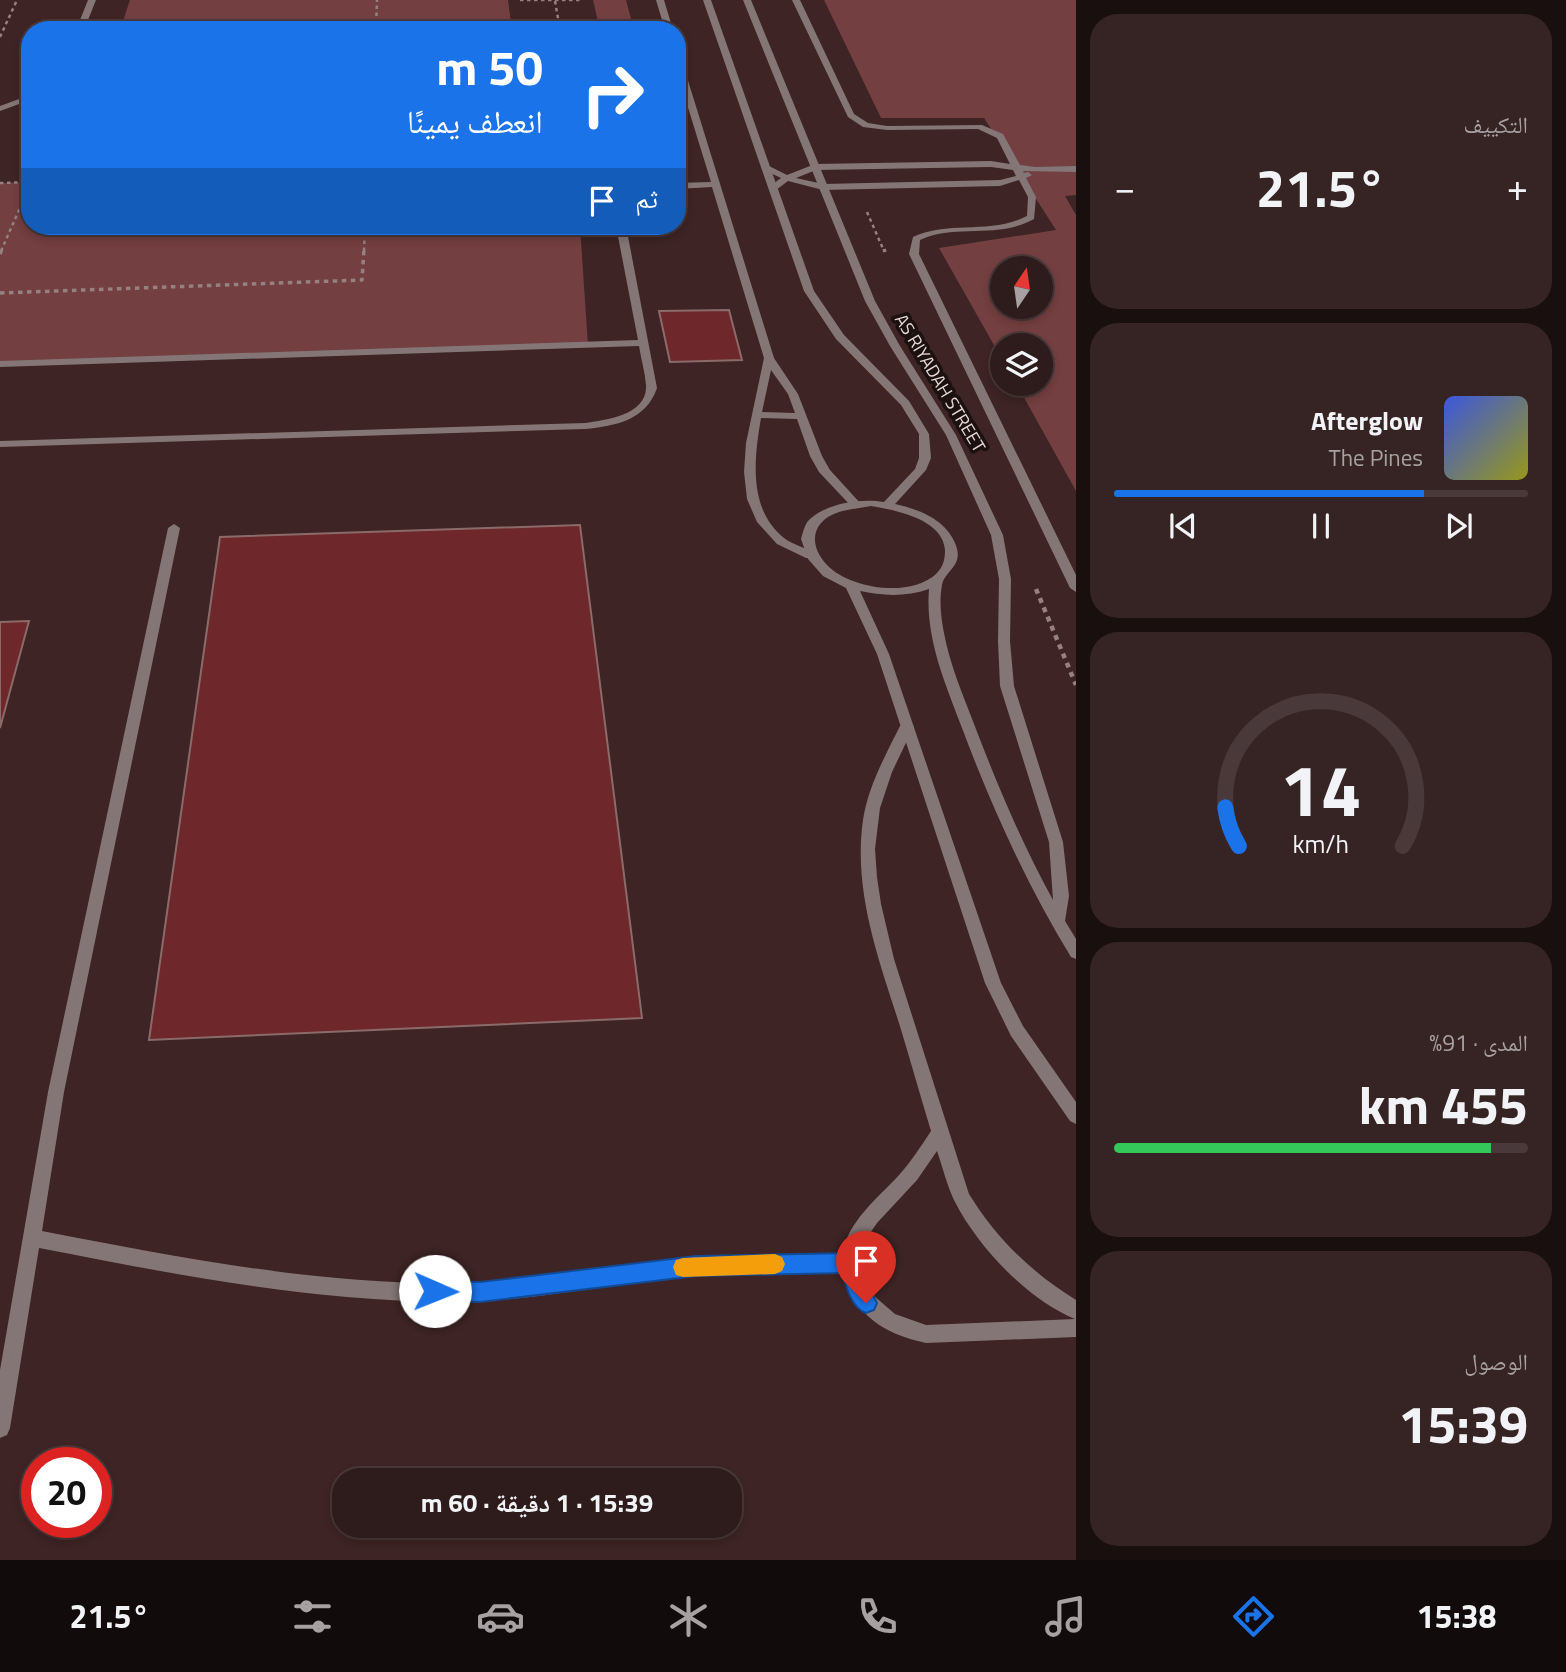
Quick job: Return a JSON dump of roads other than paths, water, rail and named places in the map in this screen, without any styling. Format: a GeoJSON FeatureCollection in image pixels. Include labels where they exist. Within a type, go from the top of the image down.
{"type":"FeatureCollection","features":[{"type":"Feature","properties":{"kind":"street"},"geometry":{"type":"LineString","coordinates":[[84,21],[92,0]]}},
{"type":"Feature","properties":{"kind":"street"},"geometry":{"type":"LineString","coordinates":[[660,0],[666,21]]}},
{"type":"Feature","properties":{"kind":"street","name":"AS RIYADAH STREET"},"geometry":{"type":"LineString","coordinates":[[707,0],[816,304],[840,337],[905,403],[924,434],[926,446],[920,470],[887,505]]}},
{"type":"Feature","properties":{"kind":"street","name":"AS RIYADAH STREET"},"geometry":{"type":"LineString","coordinates":[[747,0],[880,322],[951,435],[997,535],[1005,570],[1004,641],[1007,686],[1056,842],[1060,896],[1057,923]]}},
{"type":"Feature","properties":{"kind":"street"},"geometry":{"type":"LineString","coordinates":[[796,0],[851,114],[866,125],[887,128],[979,127],[1000,136],[1023,178],[1032,198],[1031,217],[1019,225],[936,231],[916,239],[914,254],[1076,588]]}},
{"type":"Feature","properties":{"kind":"street"},"geometry":{"type":"LineString","coordinates":[[686,88],[769,358],[793,394],[816,456],[825,472],[855,504]]}},
{"type":"Feature","properties":{"kind":"street"},"geometry":{"type":"LineString","coordinates":[[0,109],[21,101]]}},
{"type":"Feature","properties":{"kind":"street"},"geometry":{"type":"LineString","coordinates":[[899,165],[909,184]]}},
{"type":"Feature","properties":{"kind":"street"},"geometry":{"type":"LineString","coordinates":[[774,188],[787,178],[815,167],[899,165],[1076,169]]}},
{"type":"Feature","properties":{"kind":"street"},"geometry":{"type":"LineString","coordinates":[[767,168],[787,178],[823,187],[1000,183],[1023,178],[1035,170]]}},
{"type":"Feature","properties":{"kind":"street"},"geometry":{"type":"LineString","coordinates":[[686,186],[715,184]]}},
{"type":"Feature","properties":{"kind":"street"},"geometry":{"type":"LineString","coordinates":[[0,444],[604,424],[634,414],[650,397],[652,388],[623,235]]}},
{"type":"Feature","properties":{"kind":"street"},"geometry":{"type":"LineString","coordinates":[[0,364],[643,344]]}},
{"type":"Feature","properties":{"kind":"street"},"geometry":{"type":"LineString","coordinates":[[769,358],[748,463],[748,481],[756,508],[772,536],[795,551],[810,555]]}},
{"type":"Feature","properties":{"kind":"street"},"geometry":{"type":"LineString","coordinates":[[757,415],[803,416]]}},
{"type":"Feature","properties":{"kind":"street"},"geometry":{"type":"LineString","coordinates":[[855,504],[887,505],[927,519],[941,531],[950,544],[952,557],[947,570],[936,581],[906,592],[869,591],[851,586],[819,567],[810,555],[806,541],[810,528],[820,517],[836,508],[855,504]]}},
{"type":"Feature","properties":{"kind":"street"},"geometry":{"type":"LineString","coordinates":[[0,1428],[56,1092],[174,528]]}},
{"type":"Feature","properties":{"kind":"street"},"geometry":{"type":"LineString","coordinates":[[936,581],[934,620],[944,662],[1003,817],[1057,923],[1076,953]]}},
{"type":"Feature","properties":{"kind":"street"},"geometry":{"type":"LineString","coordinates":[[851,586],[874,631],[993,983],[1017,1031],[1076,1115]]}},
{"type":"Feature","properties":{"kind":"street"},"geometry":{"type":"LineString","coordinates":[[907,726],[878,788],[870,819],[869,885],[879,931],[962,1198],[981,1230],[1007,1261],[1040,1289],[1076,1310]]}},
{"type":"Feature","properties":{"kind":"street"},"geometry":{"type":"LineString","coordinates":[[940,1132],[906,1180],[860,1229],[852,1243],[850,1263],[855,1284],[866,1303],[883,1319],[904,1329],[926,1334],[1076,1328]]}},
{"type":"Feature","properties":{"kind":"street"},"geometry":{"type":"LineString","coordinates":[[32,1238],[164,1264],[294,1283],[391,1290],[480,1292],[696,1266],[850,1263]]}}]}
